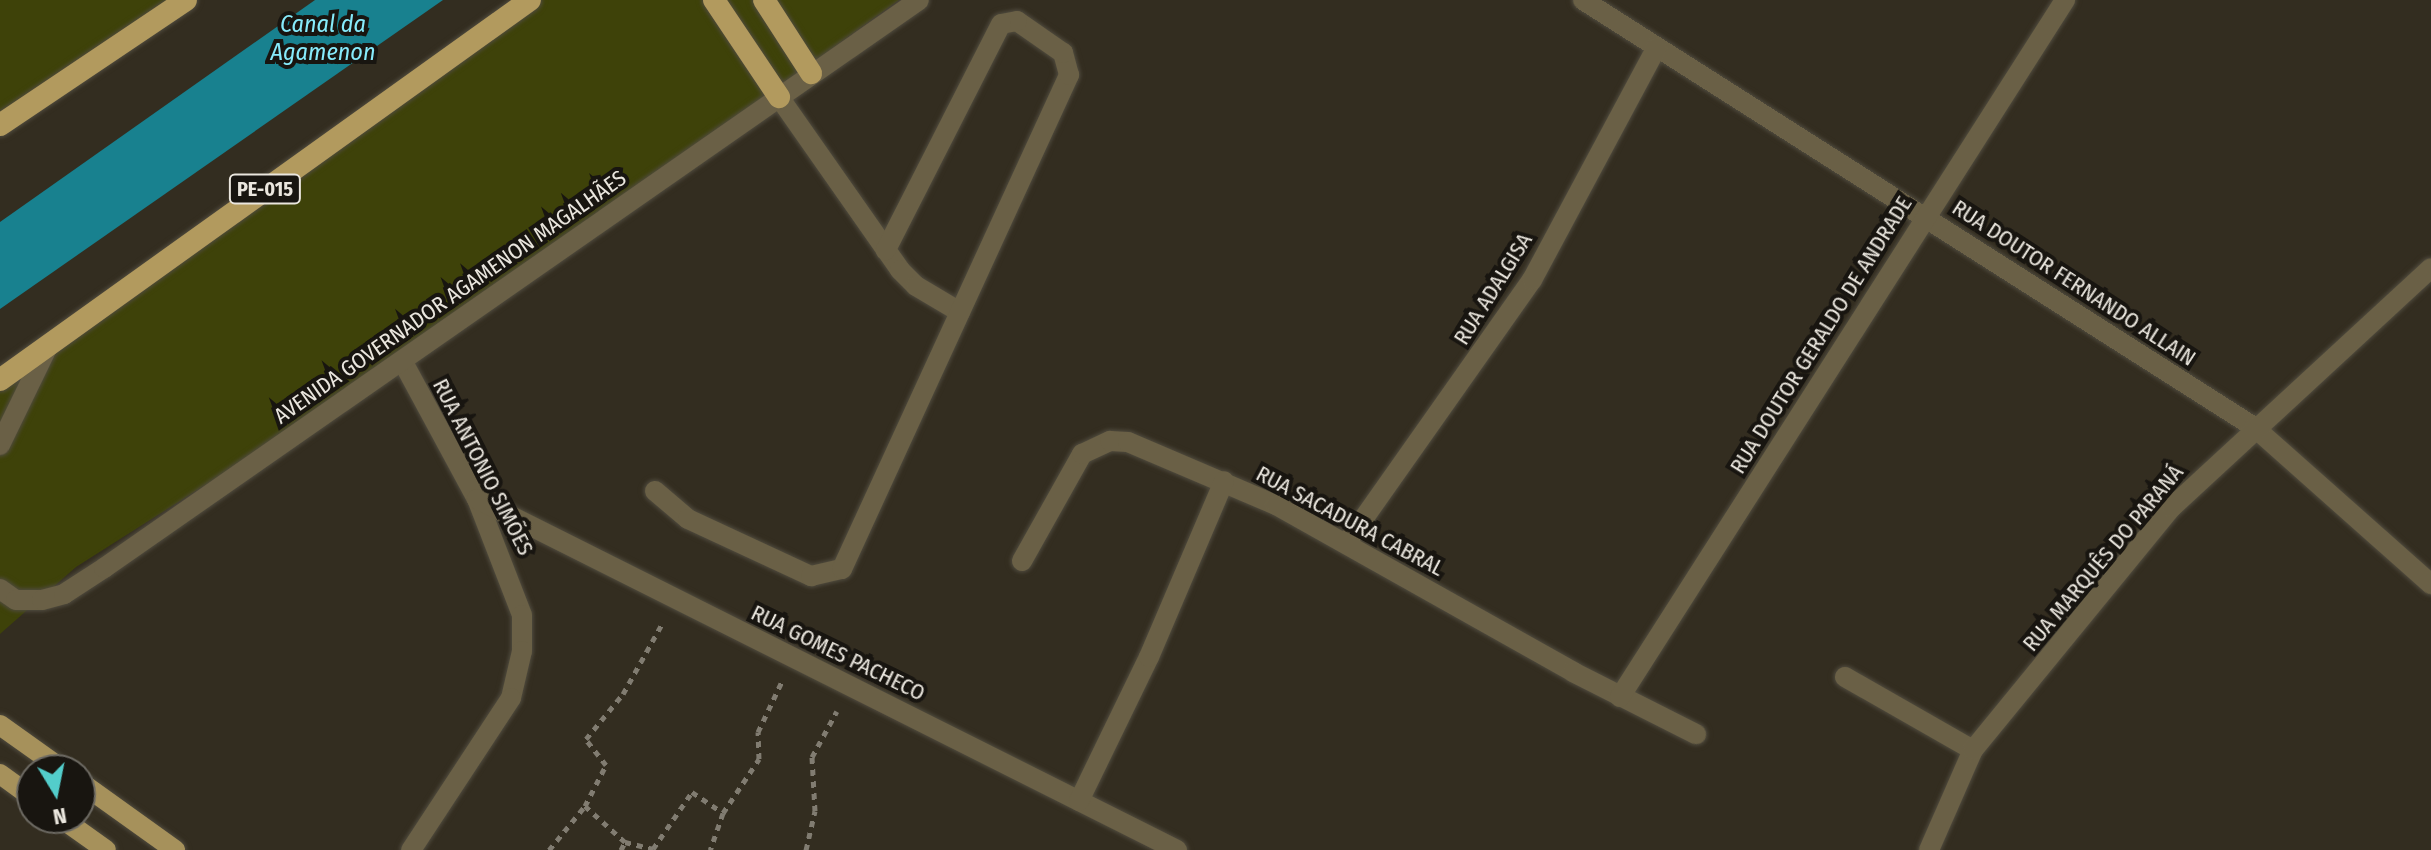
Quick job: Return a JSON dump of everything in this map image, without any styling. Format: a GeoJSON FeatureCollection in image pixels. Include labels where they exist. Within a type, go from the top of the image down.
{"type":"FeatureCollection","features":[{"type":"Feature","properties":{"kind":"highway"},"geometry":{"type":"LineString","coordinates":[[0,125],[186,0]]}},
{"type":"Feature","properties":{"kind":"highway","name":"PE-015"},"geometry":{"type":"LineString","coordinates":[[0,380],[530,0]]}},
{"type":"Feature","properties":{"kind":"highway"},"geometry":{"type":"LineString","coordinates":[[714,0],[779,97]]}},
{"type":"Feature","properties":{"kind":"highway"},"geometry":{"type":"LineString","coordinates":[[764,0],[811,73]]}},
{"type":"Feature","properties":{"kind":"main road"},"geometry":{"type":"LineString","coordinates":[[0,725],[41,754]]}},
{"type":"Feature","properties":{"kind":"main road"},"geometry":{"type":"LineString","coordinates":[[96,793],[175,850]]}},
{"type":"Feature","properties":{"kind":"main road"},"geometry":{"type":"LineString","coordinates":[[84,834],[106,850]]}},
{"type":"Feature","properties":{"kind":"street","name":"AVENIDA GOVERNADOR AGAMENON MAGALHÃES"},"geometry":{"type":"LineString","coordinates":[[0,589],[16,600],[64,594],[404,364],[811,73],[919,0]]}},
{"type":"Feature","properties":{"kind":"street","name":"RUA DOUTOR FERNANDO ALLAIN"},"geometry":{"type":"LineString","coordinates":[[1583,0],[2254,427],[2431,584]]}},
{"type":"Feature","properties":{"kind":"street","name":"RUA DOUTOR GERALDO DE ANDRADE"},"geometry":{"type":"LineString","coordinates":[[1620,697],[2065,0]]}},
{"type":"Feature","properties":{"kind":"street"},"geometry":{"type":"LineString","coordinates":[[655,491],[688,519],[811,576],[842,569],[1069,75],[1063,53],[1017,21],[1001,24],[886,250]]}},
{"type":"Feature","properties":{"kind":"street","name":"RUA ADALGISA"},"geometry":{"type":"LineString","coordinates":[[1347,542],[1532,280],[1657,47]]}},
{"type":"Feature","properties":{"kind":"street"},"geometry":{"type":"LineString","coordinates":[[779,97],[886,250],[916,286],[960,312]]}},
{"type":"Feature","properties":{"kind":"street","name":"RUA MARQUÊS DO PARANÁ"},"geometry":{"type":"LineString","coordinates":[[1929,850],[1973,750],[2172,507],[2254,427],[2431,268]]}},
{"type":"Feature","properties":{"kind":"street"},"geometry":{"type":"LineString","coordinates":[[0,445],[50,342]]}},
{"type":"Feature","properties":{"kind":"street","name":"RUA ANTONIO SIMÕES"},"geometry":{"type":"LineString","coordinates":[[404,364],[477,499],[515,586],[522,615],[522,651],[511,698],[411,850]]}},
{"type":"Feature","properties":{"kind":"street","name":"RUA SACADURA CABRAL"},"geometry":{"type":"LineString","coordinates":[[1022,561],[1070,469],[1094,446],[1128,442],[1224,481],[1347,542],[1620,697],[1696,734]]}},
{"type":"Feature","properties":{"kind":"street"},"geometry":{"type":"LineString","coordinates":[[1079,801],[1149,657],[1224,481]]}},
{"type":"Feature","properties":{"kind":"street","name":"RUA GOMES PACHECO"},"geometry":{"type":"LineString","coordinates":[[477,499],[1177,850]]}},
{"type":"Feature","properties":{"kind":"street"},"geometry":{"type":"LineString","coordinates":[[1845,677],[1973,750]]}},
{"type":"Feature","properties":{"kind":"path"},"geometry":{"type":"LineString","coordinates":[[549,850],[585,806],[606,765],[586,739],[623,694],[676,600]]}},
{"type":"Feature","properties":{"kind":"path"},"geometry":{"type":"LineString","coordinates":[[710,850],[723,813],[759,759],[758,732],[793,657]]}},
{"type":"Feature","properties":{"kind":"path"},"geometry":{"type":"LineString","coordinates":[[806,850],[815,811],[812,757],[851,685]]}},
{"type":"Feature","properties":{"kind":"path"},"geometry":{"type":"LineString","coordinates":[[585,806],[625,842],[653,849],[692,792],[723,813]]}},
{"type":"Feature","properties":{"kind":"path"},"geometry":{"type":"LineString","coordinates":[[621,850],[625,842]]}},
{"type":"Feature","properties":{"kind":"green space"},"geometry":{"type":"Polygon","coordinates":[[[0,0],[186,0],[0,125],[0,0]]]}},
{"type":"Feature","properties":{"kind":"green space"},"geometry":{"type":"Polygon","coordinates":[[[530,0],[899,0],[391,367],[76,567],[0,634],[0,380],[530,0]]]}},
{"type":"Feature","properties":{"kind":"water","name":"Canal da Agamenon"},"geometry":{"type":"Polygon","coordinates":[[[315,0],[443,0],[0,309],[0,222],[315,0]]]}}]}
